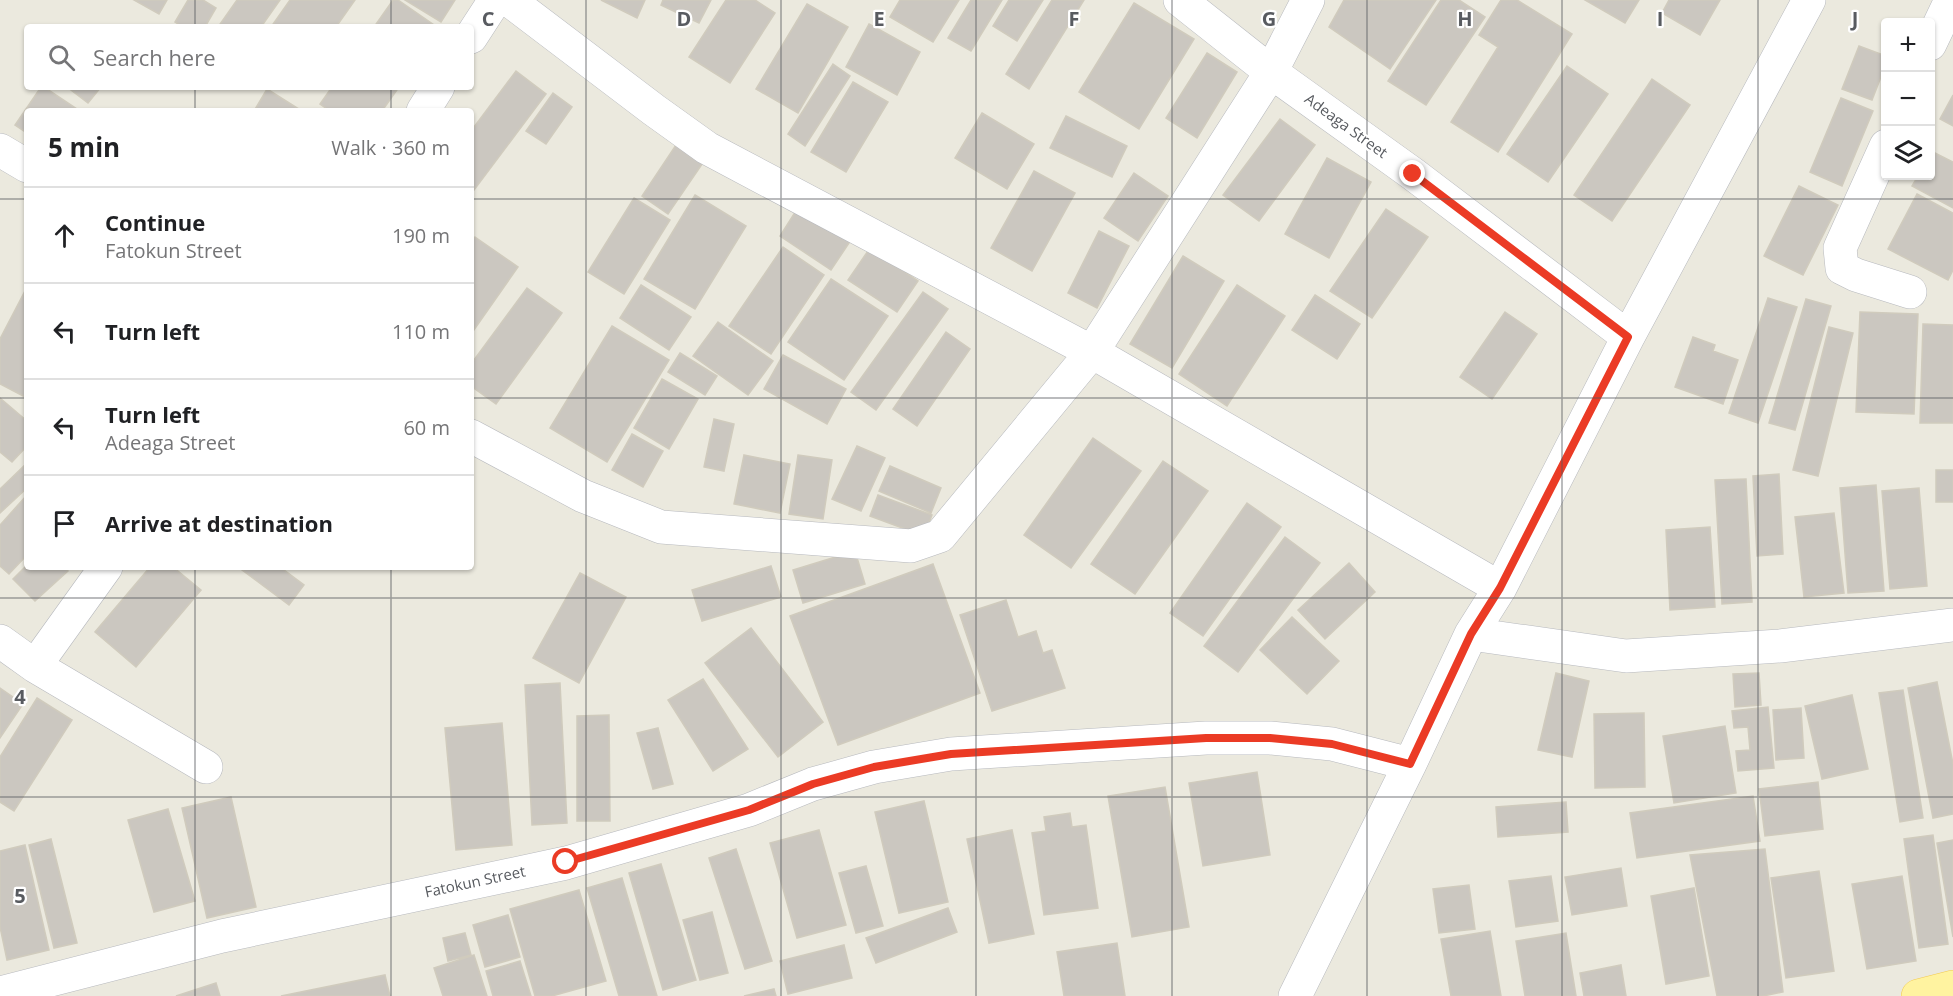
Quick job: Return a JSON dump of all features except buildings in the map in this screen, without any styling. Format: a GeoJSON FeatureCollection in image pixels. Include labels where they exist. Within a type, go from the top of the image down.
{"type":"FeatureCollection","features":[{"type":"Feature","properties":{"kind":"main road"},"geometry":{"type":"LineString","coordinates":[[1918,996],[1953,987]]}},
{"type":"Feature","properties":{"kind":"street"},"geometry":{"type":"LineString","coordinates":[[474,32],[495,0]]}},
{"type":"Feature","properties":{"kind":"street"},"geometry":{"type":"LineString","coordinates":[[509,0],[707,148],[1092,352],[1500,588]]}},
{"type":"Feature","properties":{"kind":"street","name":"Adeaga Street"},"geometry":{"type":"LineString","coordinates":[[1180,0],[1271,72],[1413,174],[1628,337]]}},
{"type":"Feature","properties":{"kind":"street"},"geometry":{"type":"LineString","coordinates":[[474,438],[583,496],[660,527],[911,546],[940,536],[1092,352],[1271,72],[1308,0]]}},
{"type":"Feature","properties":{"kind":"street"},"geometry":{"type":"LineString","coordinates":[[1295,996],[1410,764],[1471,634],[1500,588],[1628,337],[1809,0]]}},
{"type":"Feature","properties":{"kind":"street"},"geometry":{"type":"LineString","coordinates":[[1935,34],[1951,0]]}},
{"type":"Feature","properties":{"kind":"street"},"geometry":{"type":"LineString","coordinates":[[425,108],[436,90]]}},
{"type":"Feature","properties":{"kind":"street"},"geometry":{"type":"LineString","coordinates":[[0,150],[24,164]]}},
{"type":"Feature","properties":{"kind":"street"},"geometry":{"type":"LineString","coordinates":[[1881,157],[1840,248],[1842,268],[1856,275],[1910,292]]}},
{"type":"Feature","properties":{"kind":"street"},"geometry":{"type":"LineString","coordinates":[[35,666],[104,570]]}},
{"type":"Feature","properties":{"kind":"street"},"geometry":{"type":"LineString","coordinates":[[1471,634],[1626,656],[1780,646],[1953,625]]}},
{"type":"Feature","properties":{"kind":"street"},"geometry":{"type":"LineString","coordinates":[[0,641],[35,666],[206,767]]}},
{"type":"Feature","properties":{"kind":"street","name":"Fatokun Street"},"geometry":{"type":"LineString","coordinates":[[0,993],[222,936],[566,862],[749,810],[813,784],[874,767],[940,756],[1184,739],[1270,738],[1332,744],[1410,764]]}},
{"type":"Feature","properties":{"kind":"route"},"geometry":{"type":"LineString","coordinates":[[566,862],[749,810],[813,784],[874,767],[951,754],[1206,738],[1270,738],[1332,744],[1410,764],[1471,634],[1500,588],[1628,337],[1413,174]]}}]}
